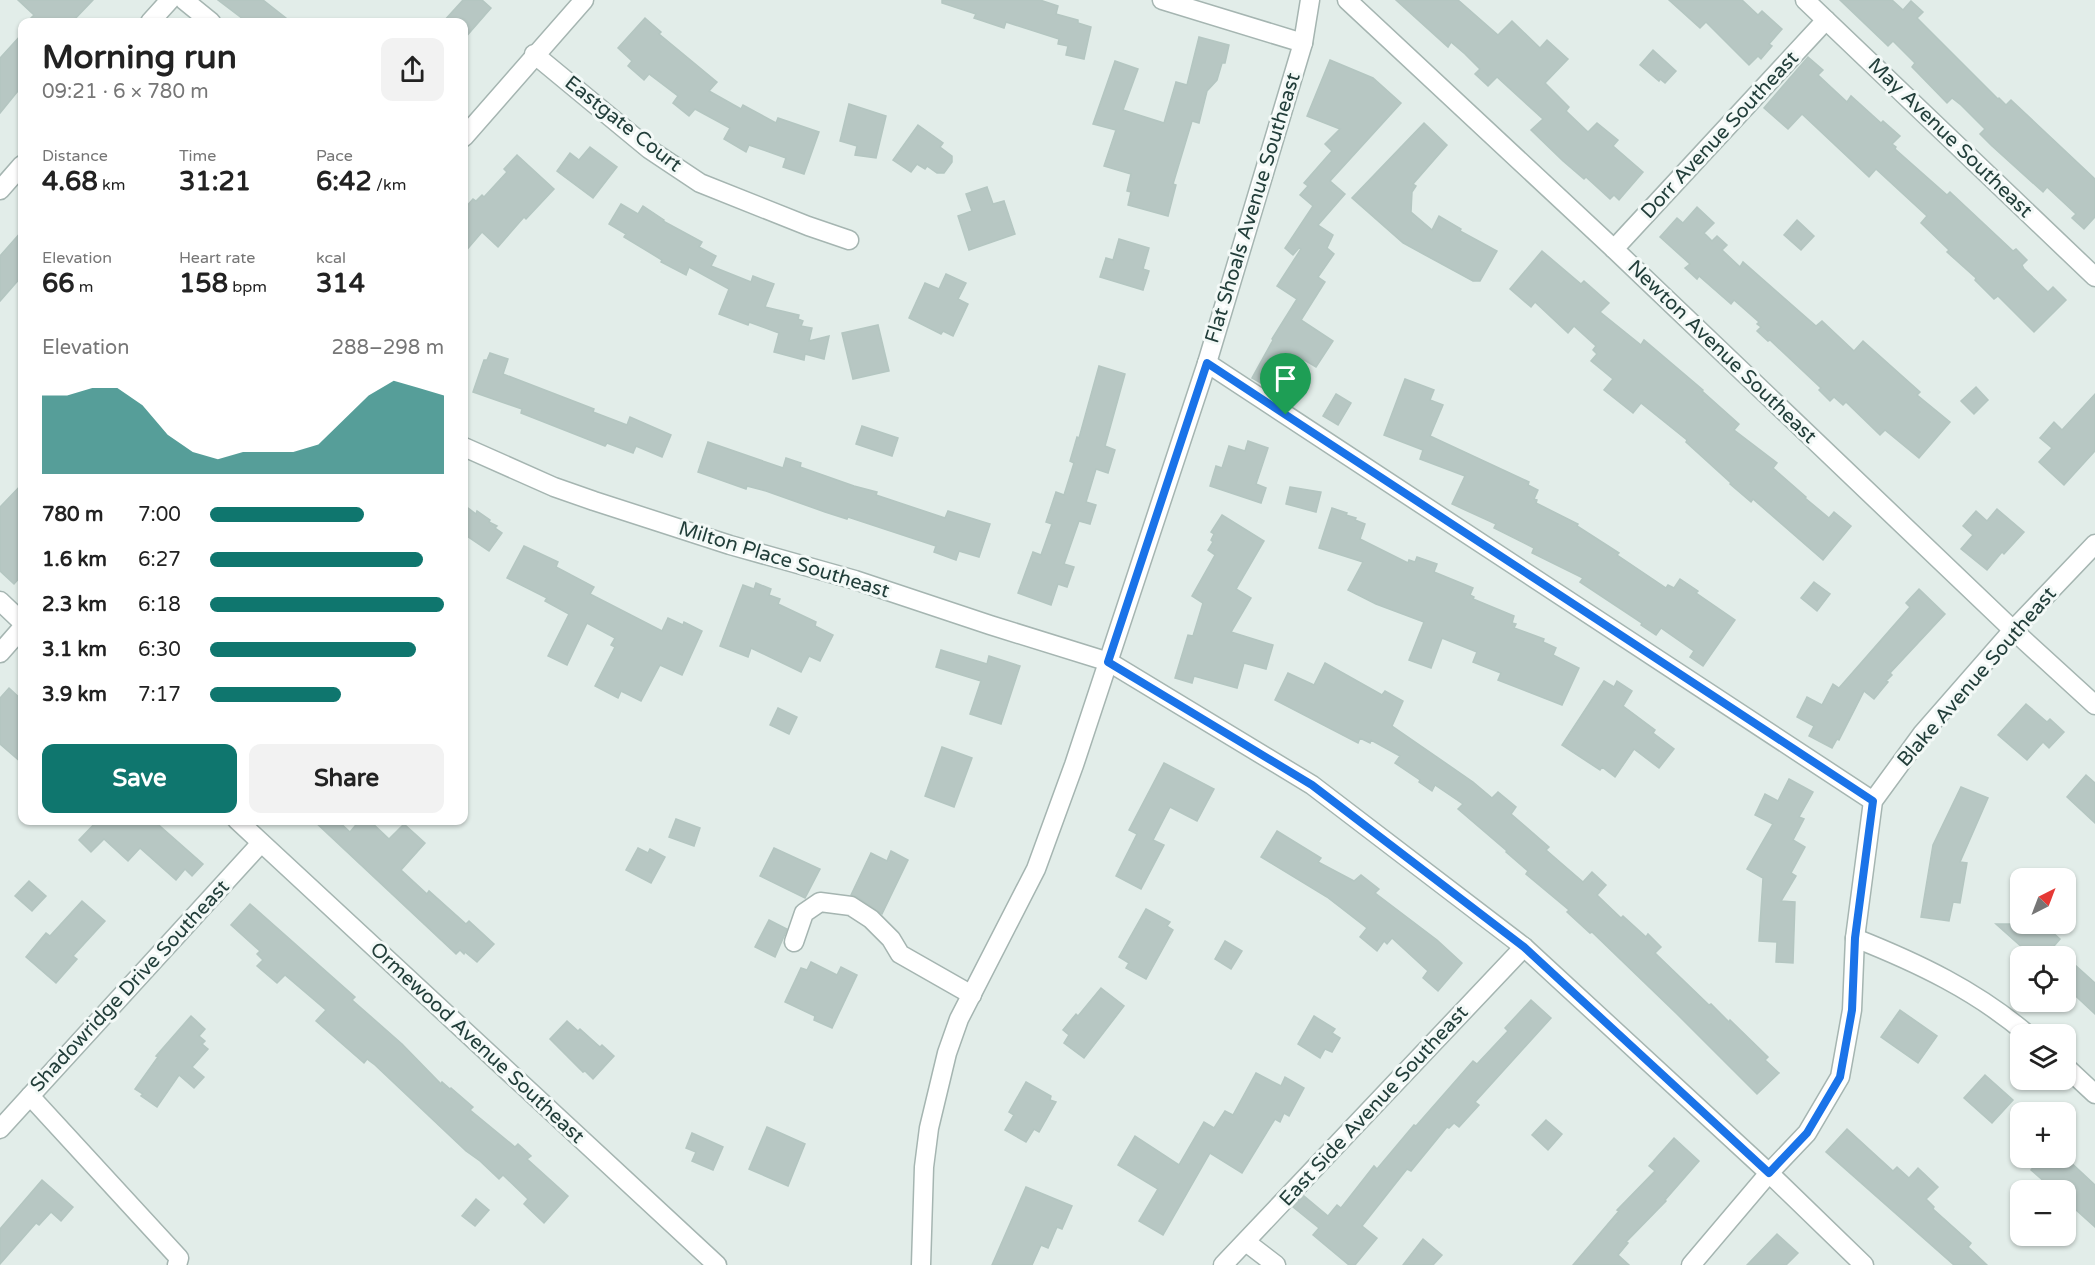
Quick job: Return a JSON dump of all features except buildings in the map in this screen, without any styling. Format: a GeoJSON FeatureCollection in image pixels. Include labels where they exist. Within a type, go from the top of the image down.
{"type":"FeatureCollection","features":[{"type":"Feature","properties":{"kind":"street"},"geometry":{"type":"LineString","coordinates":[[154,18],[170,0]]}},
{"type":"Feature","properties":{"kind":"street"},"geometry":{"type":"LineString","coordinates":[[184,0],[206,18]]}},
{"type":"Feature","properties":{"kind":"street"},"geometry":{"type":"LineString","coordinates":[[468,132],[534,54],[584,0]]}},
{"type":"Feature","properties":{"kind":"street"},"geometry":{"type":"LineString","coordinates":[[1162,0],[1303,43]]}},
{"type":"Feature","properties":{"kind":"street","name":"Flat Shoals Avenue Southeast"},"geometry":{"type":"LineString","coordinates":[[921,1265],[924,1167],[929,1128],[947,1053],[959,1019],[1036,869],[1074,765],[1207,363],[1303,43],[1310,0]]}},
{"type":"Feature","properties":{"kind":"street","name":"Newton Avenue Southeast"},"geometry":{"type":"LineString","coordinates":[[1347,0],[1614,249],[2013,630],[2095,705]]}},
{"type":"Feature","properties":{"kind":"street","name":"May Avenue Southeast"},"geometry":{"type":"LineString","coordinates":[[1805,0],[2095,277]]}},
{"type":"Feature","properties":{"kind":"street","name":"Dorr Avenue Southeast"},"geometry":{"type":"LineString","coordinates":[[1614,249],[1826,20]]}},
{"type":"Feature","properties":{"kind":"street","name":"Eastgate Court"},"geometry":{"type":"LineString","coordinates":[[534,54],[649,149],[700,183],[849,240]]}},
{"type":"Feature","properties":{"kind":"street"},"geometry":{"type":"LineString","coordinates":[[0,190],[18,170]]}},
{"type":"Feature","properties":{"kind":"street"},"geometry":{"type":"LineString","coordinates":[[1207,363],[1873,801]]}},
{"type":"Feature","properties":{"kind":"street","name":"Milton Place Southeast"},"geometry":{"type":"LineString","coordinates":[[468,449],[554,487],[594,501],[730,545],[855,580],[1108,662],[1312,785],[1524,947],[1769,1173],[1864,1265]]}},
{"type":"Feature","properties":{"kind":"street","name":"Blake Avenue Southeast"},"geometry":{"type":"LineString","coordinates":[[1691,1265],[1769,1173],[1807,1133],[1840,1077],[1852,1010],[1855,938],[1873,801],[1922,734],[2013,630],[2095,544]]}},
{"type":"Feature","properties":{"kind":"street"},"geometry":{"type":"LineString","coordinates":[[0,602],[18,618]]}},
{"type":"Feature","properties":{"kind":"street"},"geometry":{"type":"LineString","coordinates":[[0,652],[18,632]]}},
{"type":"Feature","properties":{"kind":"street","name":"Ormewood Avenue Southeast"},"geometry":{"type":"LineString","coordinates":[[242,825],[717,1265]]}},
{"type":"Feature","properties":{"kind":"street","name":"Shadowridge Drive Southeast"},"geometry":{"type":"LineString","coordinates":[[0,1129],[261,843]]}},
{"type":"Feature","properties":{"kind":"street"},"geometry":{"type":"LineString","coordinates":[[794,942],[804,913],[820,902],[851,906],[878,926],[891,939],[900,954],[972,995]]}},
{"type":"Feature","properties":{"kind":"street"},"geometry":{"type":"LineString","coordinates":[[1855,938],[1947,978],[2016,1024]]}},
{"type":"Feature","properties":{"kind":"street","name":"East Side Avenue Southeast"},"geometry":{"type":"LineString","coordinates":[[1223,1265],[1524,947]]}},
{"type":"Feature","properties":{"kind":"street"},"geometry":{"type":"LineString","coordinates":[[2076,1076],[2095,1094]]}},
{"type":"Feature","properties":{"kind":"street"},"geometry":{"type":"LineString","coordinates":[[30,1096],[179,1258],[177,1265]]}},
{"type":"Feature","properties":{"kind":"street"},"geometry":{"type":"LineString","coordinates":[[1246,1242],[1276,1265]]}},
{"type":"Feature","properties":{"kind":"route"},"geometry":{"type":"LineString","coordinates":[[1207,363],[1286,415],[1873,801],[1855,938],[1852,1010],[1840,1077],[1807,1133],[1769,1173],[1524,947],[1312,785],[1108,662],[1207,363]]}}]}
